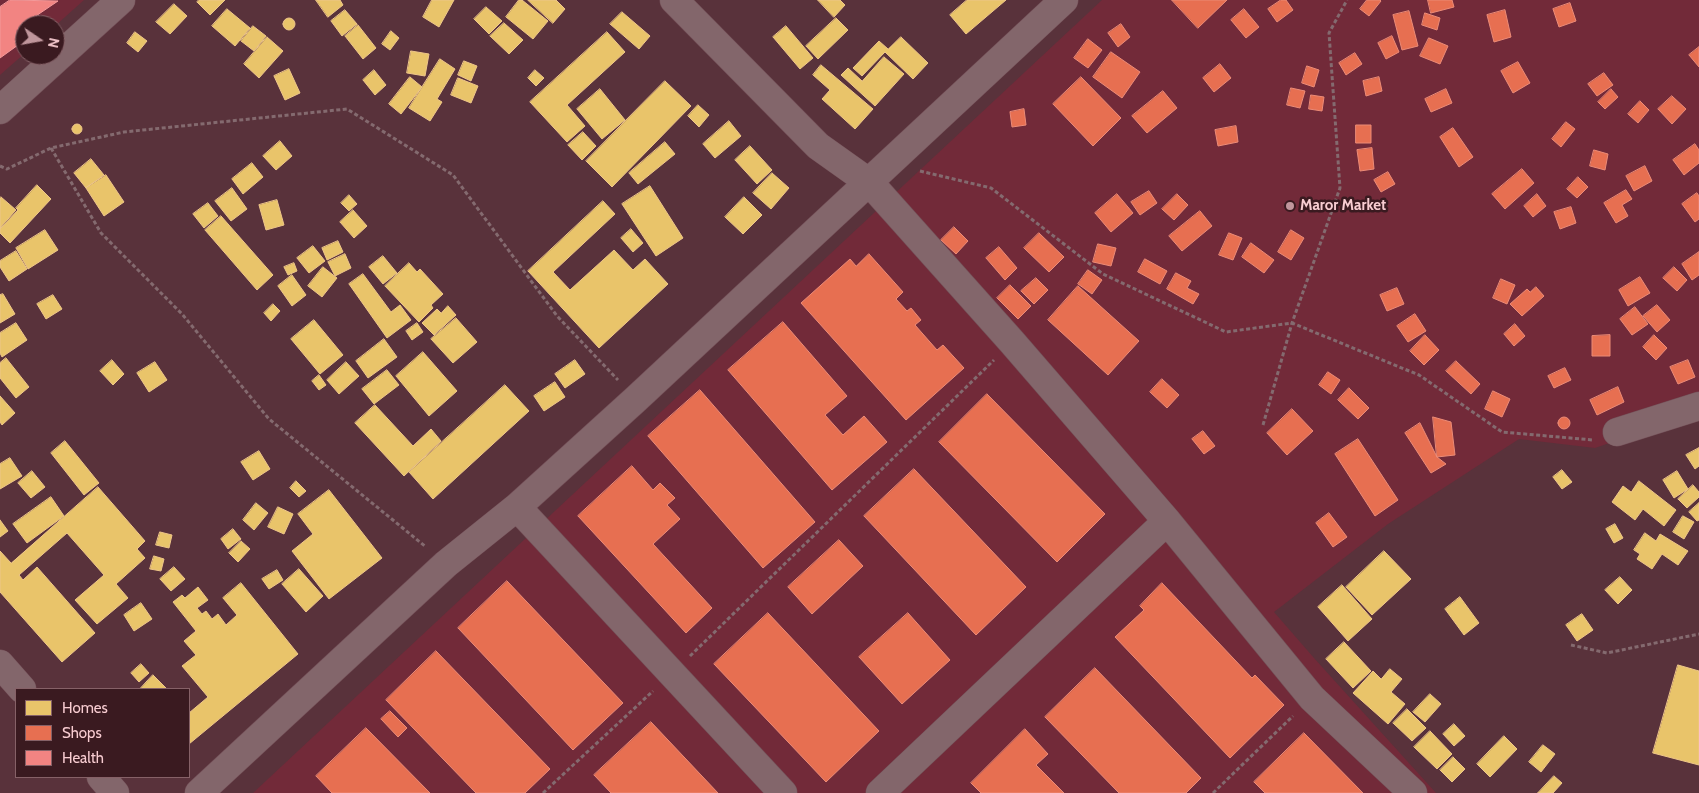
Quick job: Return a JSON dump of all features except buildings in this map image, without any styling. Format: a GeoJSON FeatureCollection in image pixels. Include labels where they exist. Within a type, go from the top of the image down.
{"type":"FeatureCollection","features":[{"type":"Feature","properties":{"kind":"street"},"geometry":{"type":"LineString","coordinates":[[0,110],[120,0]]}},
{"type":"Feature","properties":{"kind":"street"},"geometry":{"type":"LineString","coordinates":[[674,0],[818,146],[870,183],[1012,342],[1167,522],[1312,698],[1413,793]]}},
{"type":"Feature","properties":{"kind":"street"},"geometry":{"type":"LineString","coordinates":[[199,793],[446,564],[517,507],[636,398],[870,183],[1064,0]]}},
{"type":"Feature","properties":{"kind":"street"},"geometry":{"type":"LineString","coordinates":[[1617,432],[1699,406]]}},
{"type":"Feature","properties":{"kind":"street"},"geometry":{"type":"LineString","coordinates":[[517,507],[783,793]]}},
{"type":"Feature","properties":{"kind":"street"},"geometry":{"type":"LineString","coordinates":[[880,793],[1167,522]]}},
{"type":"Feature","properties":{"kind":"street"},"geometry":{"type":"LineString","coordinates":[[0,664],[21,688]]}},
{"type":"Feature","properties":{"kind":"street"},"geometry":{"type":"LineString","coordinates":[[102,778],[115,793]]}},
{"type":"Feature","properties":{"kind":"path"},"geometry":{"type":"LineString","coordinates":[[1263,425],[1292,323],[1340,188],[1329,33],[1347,0]]}},
{"type":"Feature","properties":{"kind":"path"},"geometry":{"type":"LineString","coordinates":[[0,166],[7,168],[51,148],[124,132],[347,108],[453,176],[557,316],[636,398]]}},
{"type":"Feature","properties":{"kind":"path"},"geometry":{"type":"LineString","coordinates":[[51,148],[101,233],[182,314],[269,419],[446,564]]}},
{"type":"Feature","properties":{"kind":"path"},"geometry":{"type":"LineString","coordinates":[[890,163],[991,188],[1103,274],[1226,332],[1292,323],[1419,376],[1502,432],[1595,440],[1617,432]]}},
{"type":"Feature","properties":{"kind":"path"},"geometry":{"type":"LineString","coordinates":[[543,793],[672,674],[1012,342]]}},
{"type":"Feature","properties":{"kind":"path"},"geometry":{"type":"LineString","coordinates":[[1571,645],[1607,653],[1699,634]]}},
{"type":"Feature","properties":{"kind":"path"},"geometry":{"type":"LineString","coordinates":[[1213,793],[1312,698]]}},
{"type":"Feature","properties":{"kind":"shaded area"},"geometry":{"type":"Polygon","coordinates":[[[0,0],[84,0],[65,17],[65,15],[15,15],[15,62],[0,75],[0,0]]]}},
{"type":"Feature","properties":{"kind":"shaded area","name":"Maror Market"},"geometry":{"type":"Polygon","coordinates":[[[1102,0],[1699,0],[1699,412],[1595,448],[1519,439],[1388,524],[1274,612],[1436,793],[253,793],[1102,0]]]}},
{"type":"Feature","properties":{"kind":"place","name":"Maror Market"},"geometry":{"type":"Point","coordinates":[1290,206]}}]}
